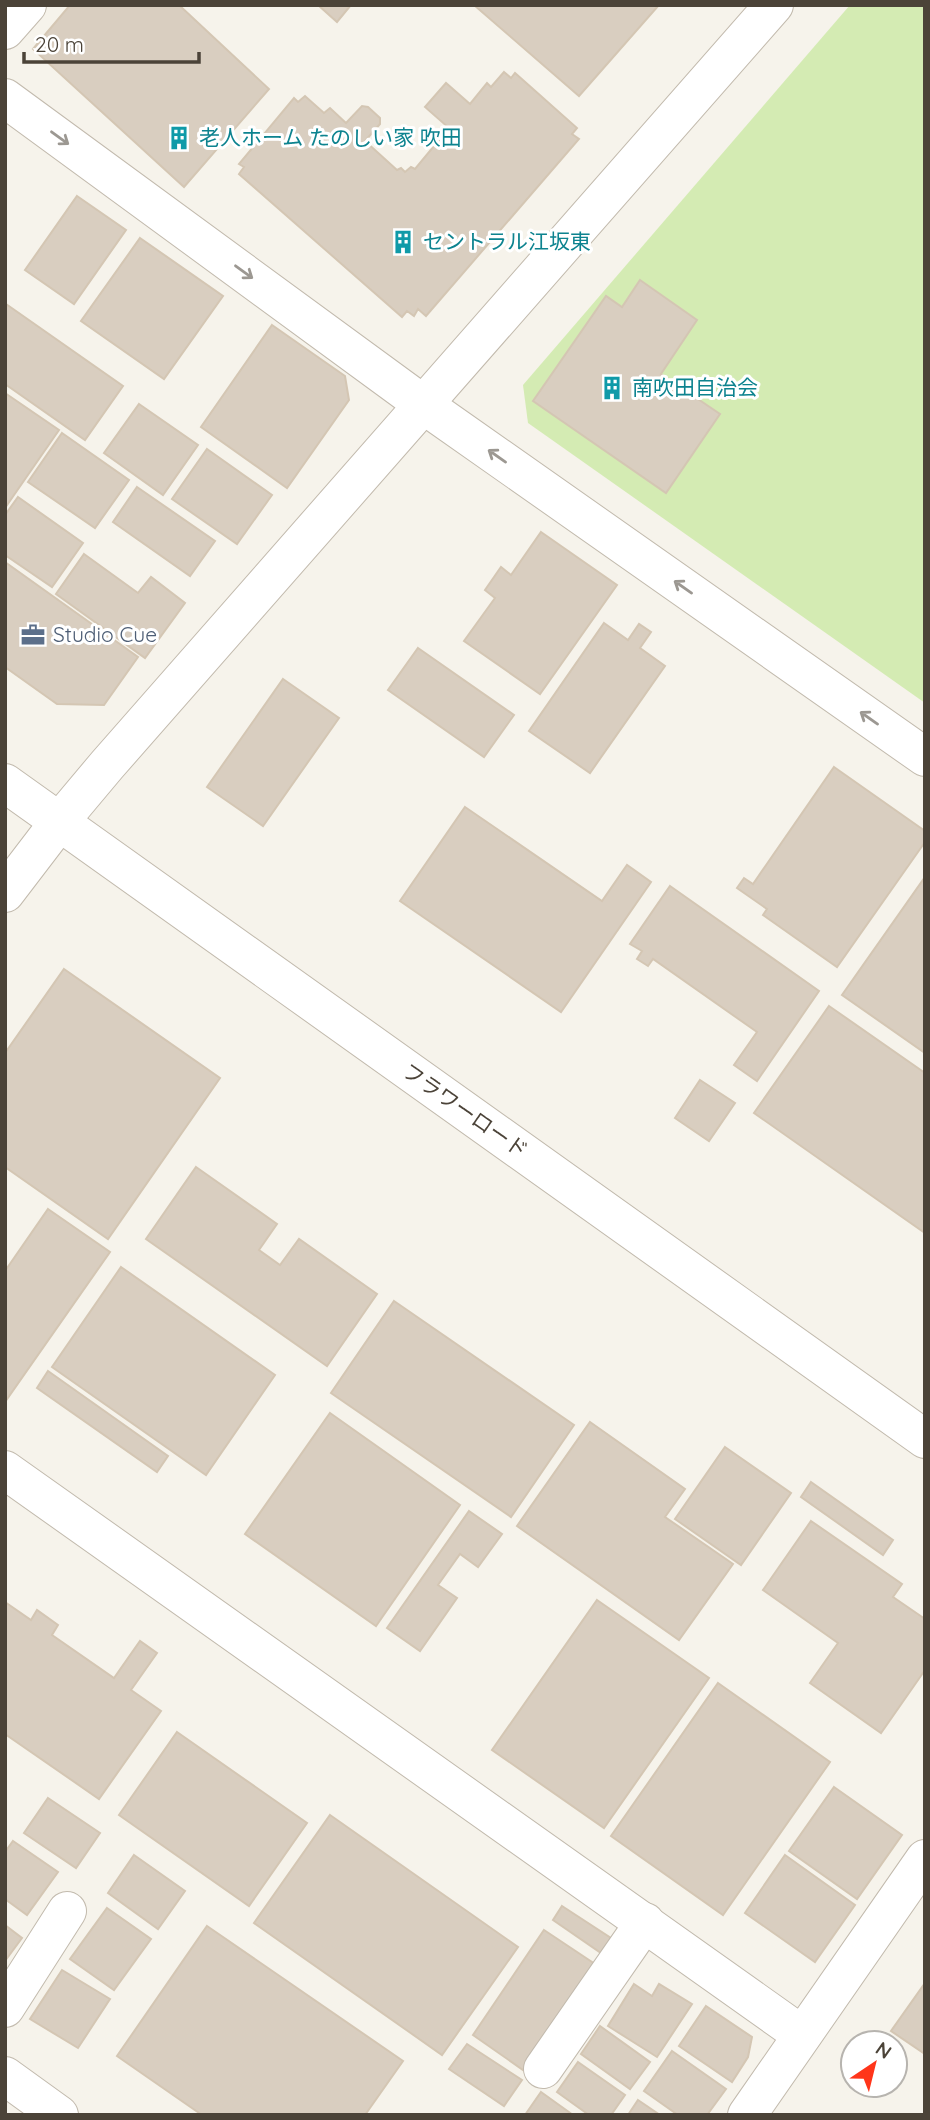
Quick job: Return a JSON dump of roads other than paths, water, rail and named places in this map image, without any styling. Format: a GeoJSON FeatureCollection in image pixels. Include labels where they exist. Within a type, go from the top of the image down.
{"type":"FeatureCollection","features":[{"type":"Feature","properties":{"kind":"street"},"geometry":{"type":"LineString","coordinates":[[5,30],[26,5]]}},
{"type":"Feature","properties":{"kind":"street"},"geometry":{"type":"LineString","coordinates":[[5,893],[60,821],[774,5]]}},
{"type":"Feature","properties":{"kind":"street"},"geometry":{"type":"LineString","coordinates":[[5,98],[424,405],[925,757]]}},
{"type":"Feature","properties":{"kind":"street","name":"フラワーロード"},"geometry":{"type":"LineString","coordinates":[[5,783],[925,1439]]}},
{"type":"Feature","properties":{"kind":"street"},"geometry":{"type":"LineString","coordinates":[[5,1470],[802,2035]]}},
{"type":"Feature","properties":{"kind":"street"},"geometry":{"type":"LineString","coordinates":[[747,2115],[925,1859]]}},
{"type":"Feature","properties":{"kind":"street"},"geometry":{"type":"LineString","coordinates":[[5,2008],[67,1911]]}},
{"type":"Feature","properties":{"kind":"street"},"geometry":{"type":"LineString","coordinates":[[543,2069],[645,1922]]}},
{"type":"Feature","properties":{"kind":"street"},"geometry":{"type":"LineString","coordinates":[[5,2076],[59,2115]]}},
{"type":"Feature","properties":{"kind":"place","name":"老人ホーム たのしい家 吹田"},"geometry":{"type":"Point","coordinates":[179,138]}},
{"type":"Feature","properties":{"kind":"place","name":"セントラル江坂東"},"geometry":{"type":"Point","coordinates":[403,242]}},
{"type":"Feature","properties":{"kind":"place","name":"南吹田自治会"},"geometry":{"type":"Point","coordinates":[612,388]}},
{"type":"Feature","properties":{"kind":"place","name":"Studio Cue"},"geometry":{"type":"Point","coordinates":[33,635]}}]}
